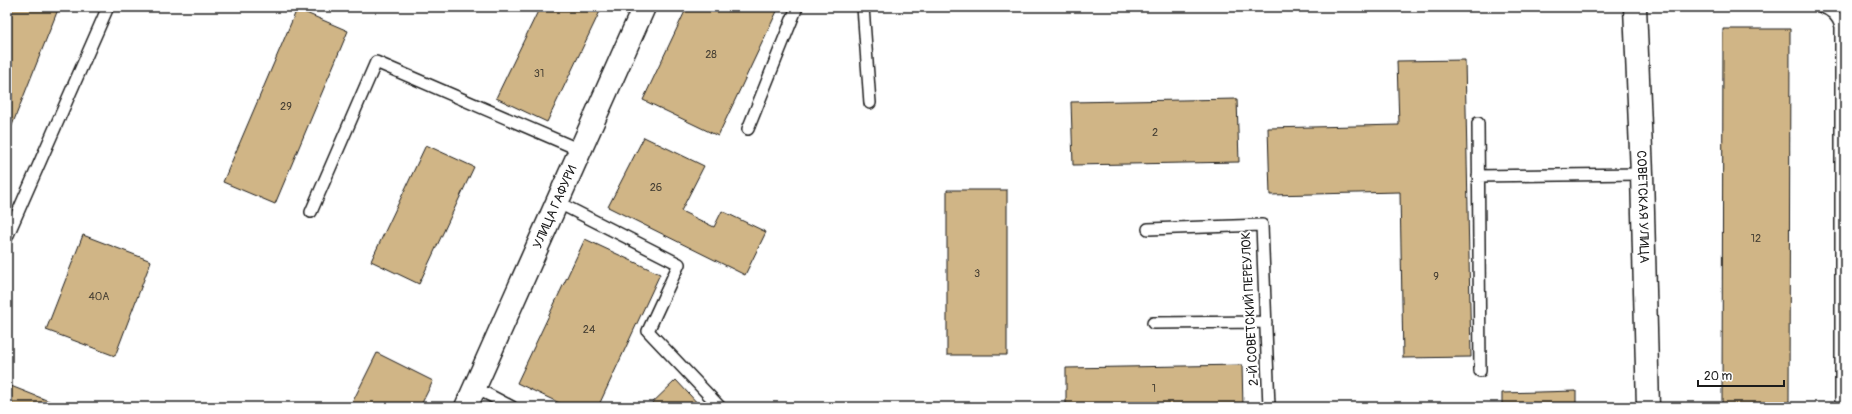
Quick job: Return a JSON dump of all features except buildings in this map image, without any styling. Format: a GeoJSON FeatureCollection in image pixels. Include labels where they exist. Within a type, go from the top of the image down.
{"type":"FeatureCollection","features":[{"type":"Feature","properties":{"kind":"street","name":"УЛИЦА ГАФУРИ"},"geometry":{"type":"LineString","coordinates":[[466,407],[644,7]]}},
{"type":"Feature","properties":{"kind":"street","name":"СОВЕТСКАЯ УЛИЦА"},"geometry":{"type":"LineString","coordinates":[[1635,7],[1642,174],[1648,407]]}},
{"type":"Feature","properties":{"kind":"lane"},"geometry":{"type":"LineString","coordinates":[[7,237],[108,7]]}},
{"type":"Feature","properties":{"kind":"lane"},"geometry":{"type":"LineString","coordinates":[[748,129],[797,7]]}},
{"type":"Feature","properties":{"kind":"lane"},"geometry":{"type":"LineString","coordinates":[[863,7],[870,103]]}},
{"type":"Feature","properties":{"kind":"lane"},"geometry":{"type":"LineString","coordinates":[[1822,7],[1830,10],[1841,26],[1841,407]]}},
{"type":"Feature","properties":{"kind":"lane"},"geometry":{"type":"LineString","coordinates":[[310,212],[376,62],[580,150]]}},
{"type":"Feature","properties":{"kind":"lane"},"geometry":{"type":"LineString","coordinates":[[1478,123],[1480,371]]}},
{"type":"Feature","properties":{"kind":"lane"},"geometry":{"type":"LineString","coordinates":[[1478,176],[1642,174]]}},
{"type":"Feature","properties":{"kind":"lane"},"geometry":{"type":"LineString","coordinates":[[557,202],[679,264],[648,331],[720,407]]}},
{"type":"Feature","properties":{"kind":"lane","name":"2-Й СОВЕТСКИЙ ПЕРЕУЛОК"},"geometry":{"type":"LineString","coordinates":[[1148,229],[1262,225],[1269,407]]}},
{"type":"Feature","properties":{"kind":"lane"},"geometry":{"type":"LineString","coordinates":[[1153,323],[1266,322]]}},
{"type":"Feature","properties":{"kind":"lane"},"geometry":{"type":"LineString","coordinates":[[474,387],[512,407]]}}]}
